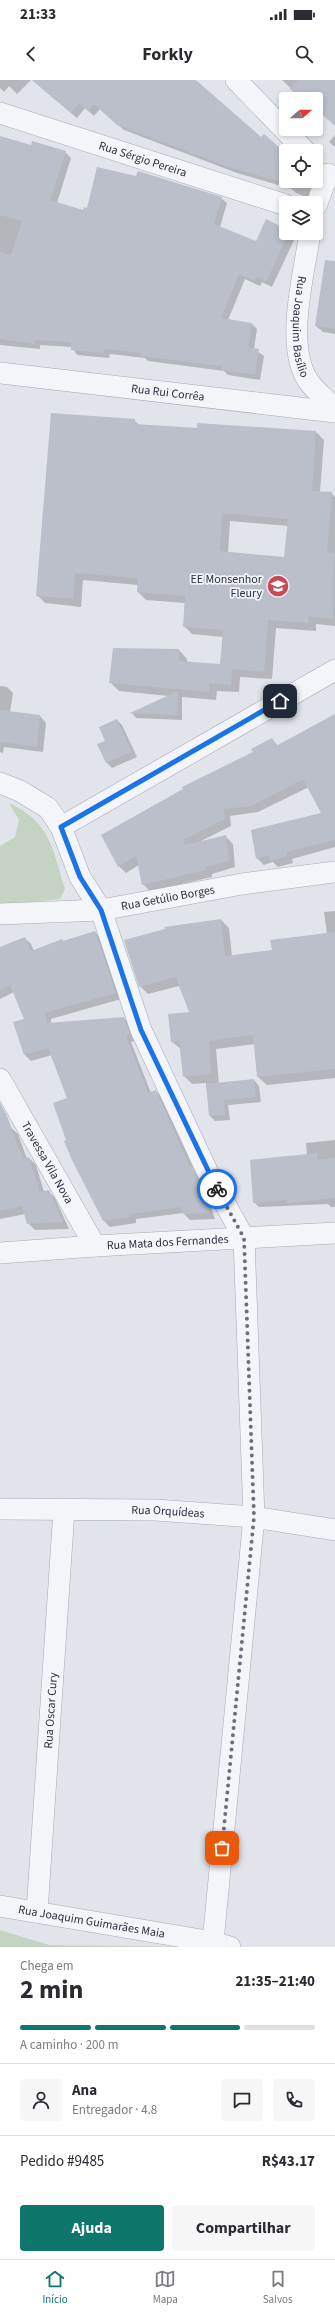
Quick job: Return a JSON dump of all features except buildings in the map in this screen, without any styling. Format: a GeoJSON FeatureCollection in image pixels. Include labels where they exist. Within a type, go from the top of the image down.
{"type":"FeatureCollection","features":[{"type":"Feature","properties":{"kind":"street"},"geometry":{"type":"LineString","coordinates":[[236,80],[298,144]]}},
{"type":"Feature","properties":{"kind":"street","name":"Rua Sérgio Pereira"},"geometry":{"type":"LineString","coordinates":[[0,113],[279,203]]}},
{"type":"Feature","properties":{"kind":"street"},"geometry":{"type":"LineString","coordinates":[[319,196],[326,172]]}},
{"type":"Feature","properties":{"kind":"street","name":"Rua Joaquim Basílio"},"geometry":{"type":"LineString","coordinates":[[309,240],[296,329],[298,358],[309,382],[335,409]]}},
{"type":"Feature","properties":{"kind":"street","name":"Rua Rui Corrêa"},"geometry":{"type":"LineString","coordinates":[[0,373],[335,412]]}},
{"type":"Feature","properties":{"kind":"street"},"geometry":{"type":"LineString","coordinates":[[61,827],[335,670]]}},
{"type":"Feature","properties":{"kind":"street"},"geometry":{"type":"LineString","coordinates":[[0,783],[20,790],[48,808],[61,827],[80,877],[101,910],[141,1030],[208,1173],[244,1238],[254,1517],[221,1944]]}},
{"type":"Feature","properties":{"kind":"street","name":"Rua Getúlio Borges"},"geometry":{"type":"LineString","coordinates":[[0,914],[101,910],[242,884],[335,872]]}},
{"type":"Feature","properties":{"kind":"street","name":"Travessa Vila Nova"},"geometry":{"type":"LineString","coordinates":[[0,1079],[94,1246]]}},
{"type":"Feature","properties":{"kind":"street","name":"Rua Mata dos Fernandes"},"geometry":{"type":"LineString","coordinates":[[0,1253],[94,1246],[335,1233]]}},
{"type":"Feature","properties":{"kind":"street","name":"Rua Orquídeas"},"geometry":{"type":"LineString","coordinates":[[0,1509],[155,1510],[254,1517],[335,1530]]}},
{"type":"Feature","properties":{"kind":"street","name":"Rua Oscar Cury"},"geometry":{"type":"LineString","coordinates":[[36,1912],[64,1510]]}},
{"type":"Feature","properties":{"kind":"street","name":"Rua Joaquim Guimarães Maia"},"geometry":{"type":"LineString","coordinates":[[0,1906],[221,1944]]}},
{"type":"Feature","properties":{"kind":"green space"},"geometry":{"type":"Polygon","coordinates":[[[9,803],[34,819],[48,838],[53,849],[65,889],[60,899],[0,905],[0,846],[15,837],[19,820],[9,803]]]}},
{"type":"Feature","properties":{"kind":"green space"},"geometry":{"type":"Polygon","coordinates":[[[0,1930],[49,1945],[196,1947],[0,1947],[0,1930]]]}},
{"type":"Feature","properties":{"kind":"way so far"},"geometry":{"type":"LineString","coordinates":[[217,1189],[244,1238],[254,1517],[222,1848]]}},
{"type":"Feature","properties":{"kind":"place","name":"EE Monsenhor Fleury"},"geometry":{"type":"Point","coordinates":[278,586]}},
{"type":"Feature","properties":{"kind":"route"},"geometry":{"type":"LineString","coordinates":[[217,1189],[208,1173],[141,1030],[101,910],[80,877],[61,827],[280,701]]}}]}
